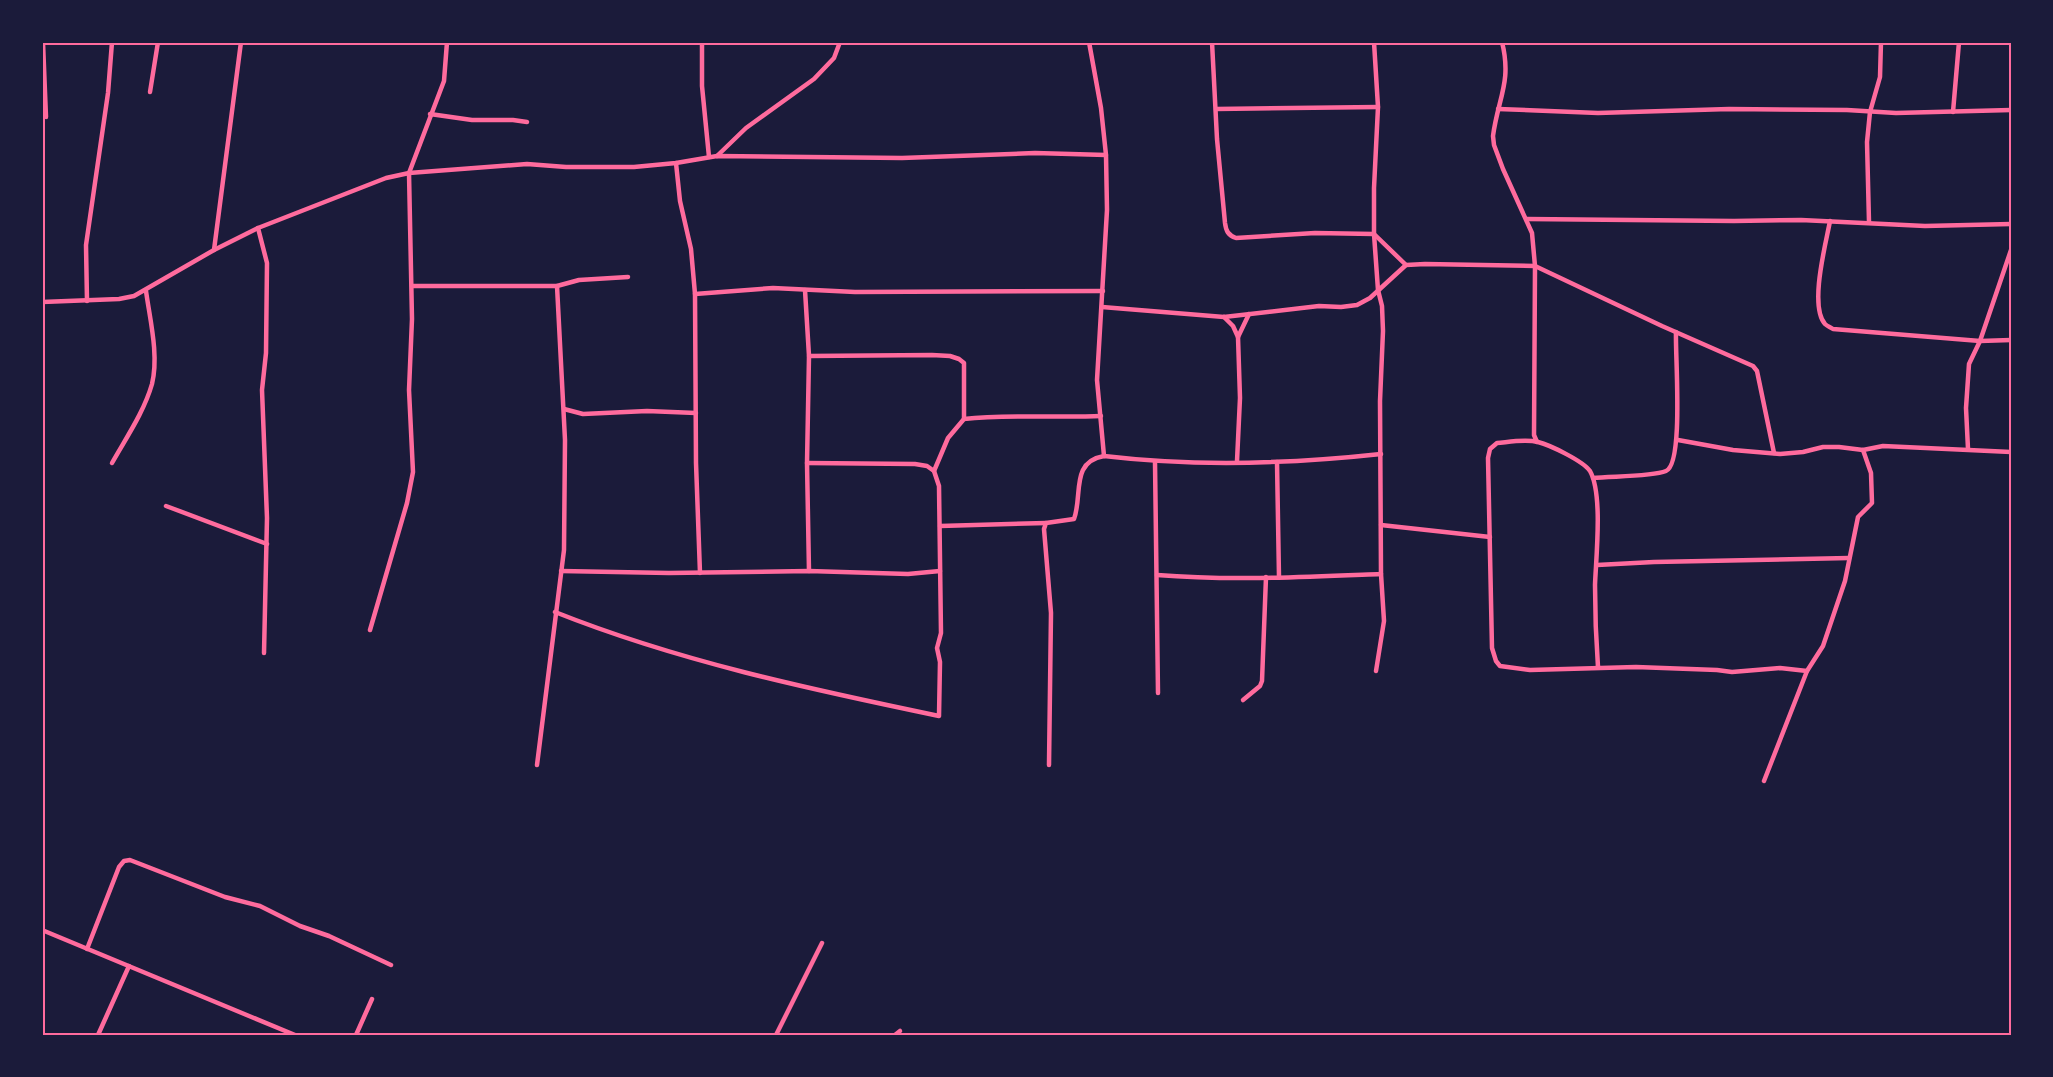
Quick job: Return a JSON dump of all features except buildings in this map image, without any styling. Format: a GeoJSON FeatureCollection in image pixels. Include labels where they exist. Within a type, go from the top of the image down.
{"type":"FeatureCollection","features":[{"type":"Feature","properties":{"kind":"street"},"geometry":{"type":"LineString","coordinates":[[43,42],[45,117]]}},
{"type":"Feature","properties":{"kind":"street"},"geometry":{"type":"LineString","coordinates":[[87,301],[86,246],[108,93],[112,42]]}},
{"type":"Feature","properties":{"kind":"street"},"geometry":{"type":"LineString","coordinates":[[150,92],[158,42]]}},
{"type":"Feature","properties":{"kind":"street"},"geometry":{"type":"LineString","coordinates":[[214,250],[241,42]]}},
{"type":"Feature","properties":{"kind":"street"},"geometry":{"type":"LineString","coordinates":[[370,630],[407,503],[413,472],[409,390],[412,286],[409,174],[444,81],[447,42]]}},
{"type":"Feature","properties":{"kind":"street"},"geometry":{"type":"LineString","coordinates":[[702,42],[702,86],[709,157]]}},
{"type":"Feature","properties":{"kind":"street"},"geometry":{"type":"LineString","coordinates":[[717,156],[746,128],[814,79],[834,58],[840,42]]}},
{"type":"Feature","properties":{"kind":"street"},"geometry":{"type":"LineString","coordinates":[[1089,42],[1101,108],[1106,156],[1107,210],[1097,380],[1104,456]]}},
{"type":"Feature","properties":{"kind":"street"},"geometry":{"type":"LineString","coordinates":[[1212,42],[1225,223],[1226,231],[1230,236],[1236,238],[1315,233],[1374,234],[1406,265]]}},
{"type":"Feature","properties":{"kind":"street"},"geometry":{"type":"LineString","coordinates":[[1374,42],[1378,107],[1374,234],[1383,331],[1380,362],[1381,574],[1384,621],[1383,642],[1376,671]]}},
{"type":"Feature","properties":{"kind":"street"},"geometry":{"type":"LineString","coordinates":[[1502,42],[1507,66],[1506,80],[1493,136],[1494,145],[1532,233],[1535,266],[1534,435],[1537,442]]}},
{"type":"Feature","properties":{"kind":"street"},"geometry":{"type":"LineString","coordinates":[[1869,222],[1867,142],[1870,112],[1880,77],[1881,42]]}},
{"type":"Feature","properties":{"kind":"street"},"geometry":{"type":"LineString","coordinates":[[1953,112],[1959,42]]}},
{"type":"Feature","properties":{"kind":"street"},"geometry":{"type":"LineString","coordinates":[[1216,109],[1378,107]]}},
{"type":"Feature","properties":{"kind":"street"},"geometry":{"type":"LineString","coordinates":[[1498,109],[1598,113],[1847,110],[1896,114],[2011,110]]}},
{"type":"Feature","properties":{"kind":"street"},"geometry":{"type":"LineString","coordinates":[[430,114],[472,120],[527,122]]}},
{"type":"Feature","properties":{"kind":"street"},"geometry":{"type":"LineString","coordinates":[[42,302],[119,299],[146,291],[214,250],[258,228],[376,182],[409,174],[526,164],[566,167],[634,166],[676,163],[717,156],[902,158],[1035,153],[1106,156]]}},
{"type":"Feature","properties":{"kind":"street"},"geometry":{"type":"LineString","coordinates":[[676,163],[680,201],[692,249],[695,294],[700,573]]}},
{"type":"Feature","properties":{"kind":"street"},"geometry":{"type":"LineString","coordinates":[[1527,219],[1830,221],[1925,226],[2010,225]]}},
{"type":"Feature","properties":{"kind":"street"},"geometry":{"type":"LineString","coordinates":[[1830,221],[1818,285],[1819,313],[1825,323],[1833,329],[1980,341],[2011,340]]}},
{"type":"Feature","properties":{"kind":"street"},"geometry":{"type":"LineString","coordinates":[[258,228],[267,263],[266,353],[262,390],[267,544],[264,653]]}},
{"type":"Feature","properties":{"kind":"street"},"geometry":{"type":"LineString","coordinates":[[1968,449],[1966,408],[1969,364],[1980,341],[2011,250]]}},
{"type":"Feature","properties":{"kind":"street"},"geometry":{"type":"LineString","coordinates":[[1102,307],[1224,316],[1319,306],[1341,307],[1357,305],[1406,265],[1535,266],[1753,366],[1757,371],[1774,453]]}},
{"type":"Feature","properties":{"kind":"street"},"geometry":{"type":"LineString","coordinates":[[412,286],[557,286],[579,280],[628,277]]}},
{"type":"Feature","properties":{"kind":"street"},"geometry":{"type":"LineString","coordinates":[[537,765],[564,550],[564,409],[557,286]]}},
{"type":"Feature","properties":{"kind":"street"},"geometry":{"type":"LineString","coordinates":[[695,294],[751,288],[855,292],[1102,291]]}},
{"type":"Feature","properties":{"kind":"street"},"geometry":{"type":"LineString","coordinates":[[805,290],[809,356],[807,463],[809,571]]}},
{"type":"Feature","properties":{"kind":"street"},"geometry":{"type":"LineString","coordinates":[[112,463],[145,404],[152,381],[154,356],[146,291]]}},
{"type":"Feature","properties":{"kind":"street"},"geometry":{"type":"LineString","coordinates":[[1238,337],[1249,314]]}},
{"type":"Feature","properties":{"kind":"street"},"geometry":{"type":"LineString","coordinates":[[1224,316],[1233,326],[1238,337],[1240,398],[1237,461]]}},
{"type":"Feature","properties":{"kind":"street"},"geometry":{"type":"LineString","coordinates":[[1593,478],[1656,473],[1669,470],[1673,464],[1678,440],[1676,332]]}},
{"type":"Feature","properties":{"kind":"street"},"geometry":{"type":"LineString","coordinates":[[809,356],[932,355],[959,359],[964,363],[964,419],[948,438],[934,471]]}},
{"type":"Feature","properties":{"kind":"street"},"geometry":{"type":"LineString","coordinates":[[564,409],[583,414],[647,411],[696,413]]}},
{"type":"Feature","properties":{"kind":"street"},"geometry":{"type":"LineString","coordinates":[[964,419],[994,416],[1101,416]]}},
{"type":"Feature","properties":{"kind":"street"},"geometry":{"type":"LineString","coordinates":[[1678,440],[1733,450],[1774,453],[1803,452],[1823,447],[1863,450],[1883,446],[2011,452]]}},
{"type":"Feature","properties":{"kind":"street"},"geometry":{"type":"LineString","coordinates":[[1598,668],[1595,583],[1597,565],[1596,491],[1589,469],[1583,463],[1537,442],[1497,443],[1490,449],[1488,458],[1491,632],[1492,648],[1500,666],[1530,670],[1636,667],[1732,672],[1780,668],[1807,671]]}},
{"type":"Feature","properties":{"kind":"street"},"geometry":{"type":"LineString","coordinates":[[1764,781],[1807,671],[1823,646],[1845,581],[1858,517],[1874,498],[1871,473],[1863,450]]}},
{"type":"Feature","properties":{"kind":"street"},"geometry":{"type":"LineString","coordinates":[[940,526],[1046,523],[1074,519],[1081,474],[1084,466],[1097,457],[1155,462],[1278,462],[1381,454]]}},
{"type":"Feature","properties":{"kind":"street"},"geometry":{"type":"LineString","coordinates":[[1155,462],[1158,693]]}},
{"type":"Feature","properties":{"kind":"street"},"geometry":{"type":"LineString","coordinates":[[1278,462],[1279,577]]}},
{"type":"Feature","properties":{"kind":"street"},"geometry":{"type":"LineString","coordinates":[[555,612],[644,644],[759,676],[939,716],[940,662],[937,648],[941,633],[940,526],[939,486],[934,471],[927,466],[915,464],[807,463]]}},
{"type":"Feature","properties":{"kind":"street"},"geometry":{"type":"LineString","coordinates":[[166,507],[267,544]]}},
{"type":"Feature","properties":{"kind":"street"},"geometry":{"type":"LineString","coordinates":[[1046,523],[1044,529],[1051,613],[1048,765]]}},
{"type":"Feature","properties":{"kind":"street"},"geometry":{"type":"LineString","coordinates":[[1381,525],[1490,537]]}},
{"type":"Feature","properties":{"kind":"street"},"geometry":{"type":"LineString","coordinates":[[1597,565],[1849,558]]}},
{"type":"Feature","properties":{"kind":"street"},"geometry":{"type":"LineString","coordinates":[[561,571],[700,573],[940,571]]}},
{"type":"Feature","properties":{"kind":"street"},"geometry":{"type":"LineString","coordinates":[[1157,575],[1190,578],[1266,578],[1381,574]]}},
{"type":"Feature","properties":{"kind":"street"},"geometry":{"type":"LineString","coordinates":[[1243,700],[1260,686],[1262,681],[1266,578]]}},
{"type":"Feature","properties":{"kind":"street"},"geometry":{"type":"LineString","coordinates":[[87,949],[119,867],[124,861],[130,860],[225,897],[260,906],[300,926],[329,936],[391,965]]}},
{"type":"Feature","properties":{"kind":"street"},"geometry":{"type":"LineString","coordinates":[[42,930],[295,1035]]}},
{"type":"Feature","properties":{"kind":"street"},"geometry":{"type":"LineString","coordinates":[[776,1035],[822,943]]}},
{"type":"Feature","properties":{"kind":"street"},"geometry":{"type":"LineString","coordinates":[[99,1035],[129,966]]}},
{"type":"Feature","properties":{"kind":"street"},"geometry":{"type":"LineString","coordinates":[[356,1035],[372,999]]}}]}
